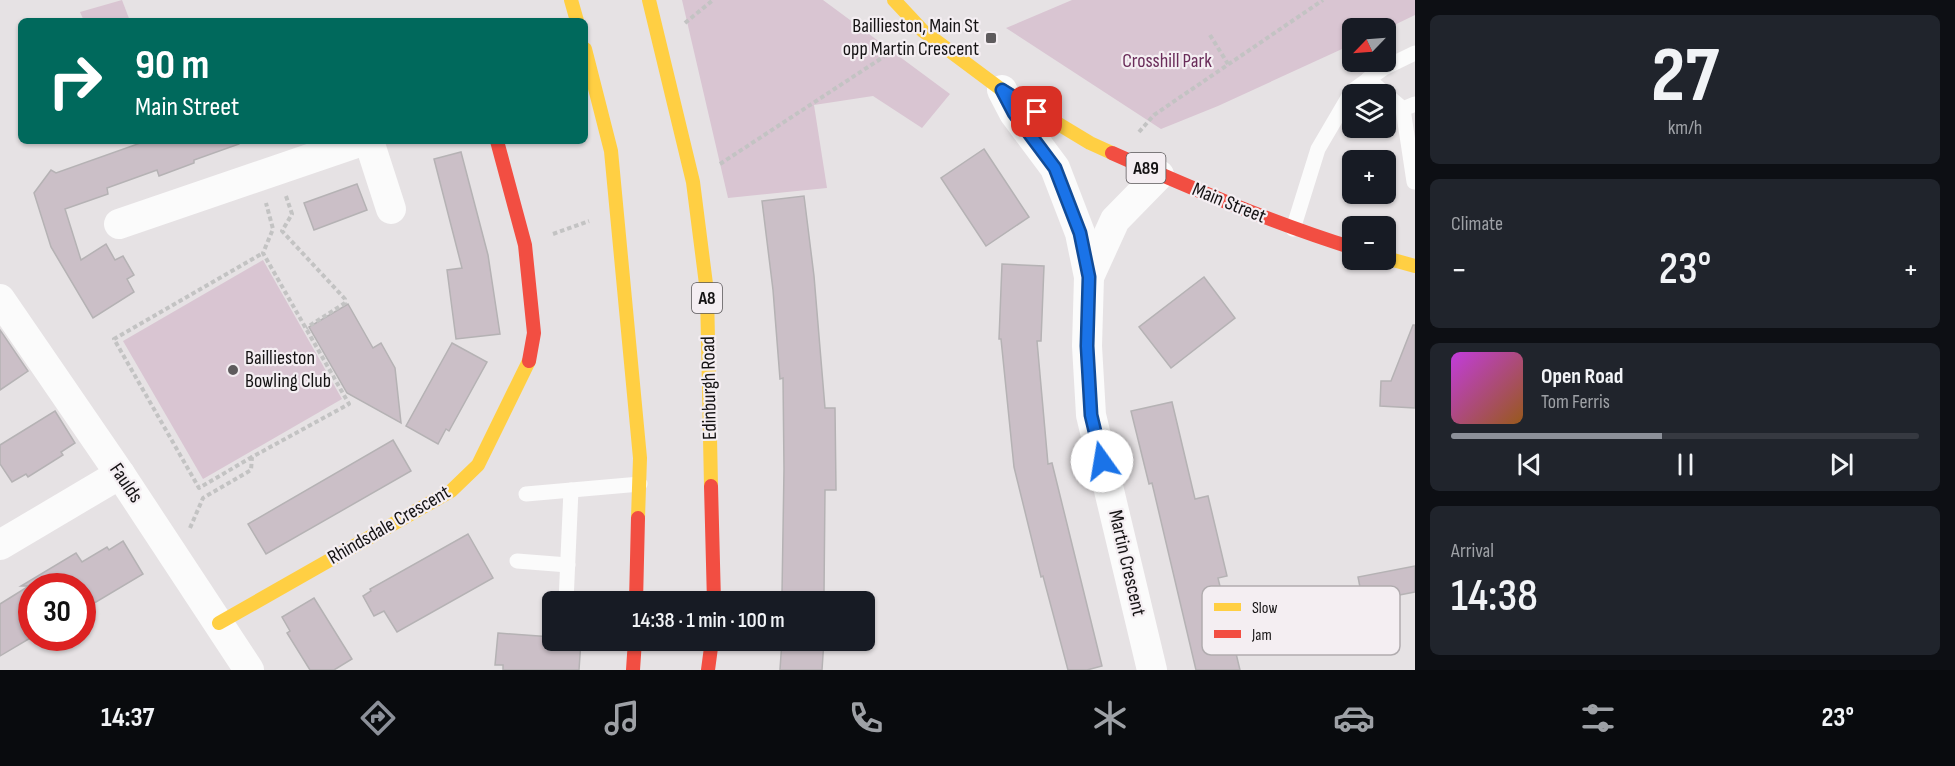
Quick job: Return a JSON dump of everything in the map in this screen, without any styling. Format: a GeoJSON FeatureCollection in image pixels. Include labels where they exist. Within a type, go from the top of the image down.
{"type":"FeatureCollection","features":[{"type":"Feature","properties":{"kind":"main road"},"geometry":{"type":"LineString","coordinates":[[571,0],[576,18]]}},
{"type":"Feature","properties":{"kind":"main road","name":"Edinburgh Road"},"geometry":{"type":"LineString","coordinates":[[650,0],[693,182],[706,292],[714,591]]}},
{"type":"Feature","properties":{"kind":"main road","name":"A89"},"geometry":{"type":"LineString","coordinates":[[877,0],[895,1],[922,31]]}},
{"type":"Feature","properties":{"kind":"main road","name":"Main Street"},"geometry":{"type":"LineString","coordinates":[[922,31],[1002,90],[1090,143],[1160,175],[1293,229],[1342,245]]}},
{"type":"Feature","properties":{"kind":"main road"},"geometry":{"type":"LineString","coordinates":[[588,61],[611,151],[640,458],[636,591]]}},
{"type":"Feature","properties":{"kind":"main road","name":"Rhindsdale Crescent"},"geometry":{"type":"LineString","coordinates":[[219,623],[451,491],[478,465],[534,345],[525,245],[498,144]]}},
{"type":"Feature","properties":{"kind":"main road"},"geometry":{"type":"LineString","coordinates":[[1396,261],[1415,266]]}},
{"type":"Feature","properties":{"kind":"main road"},"geometry":{"type":"LineString","coordinates":[[633,670],[634,651]]}},
{"type":"Feature","properties":{"kind":"main road"},"geometry":{"type":"LineString","coordinates":[[708,670],[711,651]]}},
{"type":"Feature","properties":{"kind":"street","name":"Martin Crescent"},"geometry":{"type":"LineString","coordinates":[[1002,90],[1014,113],[1055,168],[1080,233],[1089,277],[1087,346],[1091,415],[1152,670]]}},
{"type":"Feature","properties":{"kind":"street"},"geometry":{"type":"LineString","coordinates":[[119,224],[353,144]]}},
{"type":"Feature","properties":{"kind":"street"},"geometry":{"type":"LineString","coordinates":[[370,144],[391,209]]}},
{"type":"Feature","properties":{"kind":"street","name":"Martin Crescent"},"geometry":{"type":"LineString","coordinates":[[1089,277],[1115,220],[1160,175]]}},
{"type":"Feature","properties":{"kind":"street","name":"Faulds"},"geometry":{"type":"LineString","coordinates":[[0,299],[120,474],[249,670]]}},
{"type":"Feature","properties":{"kind":"street"},"geometry":{"type":"LineString","coordinates":[[0,545],[120,474]]}},
{"type":"Feature","properties":{"kind":"lane"},"geometry":{"type":"LineString","coordinates":[[1293,229],[1318,148],[1352,91],[1384,68],[1415,53]]}},
{"type":"Feature","properties":{"kind":"lane"},"geometry":{"type":"LineString","coordinates":[[1368,79],[1409,106],[1414,182]]}},
{"type":"Feature","properties":{"kind":"lane"},"geometry":{"type":"LineString","coordinates":[[526,494],[640,484]]}},
{"type":"Feature","properties":{"kind":"lane"},"geometry":{"type":"LineString","coordinates":[[567,591],[571,490]]}},
{"type":"Feature","properties":{"kind":"lane"},"geometry":{"type":"LineString","coordinates":[[517,561],[568,565]]}},
{"type":"Feature","properties":{"kind":"path"},"geometry":{"type":"LineString","coordinates":[[1119,155],[1154,115],[1323,0]]}},
{"type":"Feature","properties":{"kind":"path"},"geometry":{"type":"LineString","coordinates":[[693,182],[922,31]]}},
{"type":"Feature","properties":{"kind":"path"},"geometry":{"type":"LineString","coordinates":[[1210,36],[1228,64]]}},
{"type":"Feature","properties":{"kind":"path"},"geometry":{"type":"LineString","coordinates":[[263,253],[349,404],[199,488],[114,339],[263,253],[273,229],[268,173]]}},
{"type":"Feature","properties":{"kind":"path"},"geometry":{"type":"LineString","coordinates":[[268,173],[292,214],[282,231],[345,300],[345,303],[306,328]]}},
{"type":"Feature","properties":{"kind":"path"},"geometry":{"type":"LineString","coordinates":[[525,245],[616,211]]}},
{"type":"Feature","properties":{"kind":"path"},"geometry":{"type":"LineString","coordinates":[[176,558],[203,498],[251,470],[252,457]]}},
{"type":"Feature","properties":{"kind":"green space"},"geometry":{"type":"Polygon","coordinates":[[[122,0],[129,18],[83,18],[80,12],[122,0]]]}},
{"type":"Feature","properties":{"kind":"green space"},"geometry":{"type":"Polygon","coordinates":[[[682,0],[823,0],[950,94],[922,128],[873,96],[814,105],[827,188],[728,198],[682,0]]]}},
{"type":"Feature","properties":{"kind":"green space","name":"Crosshill Park"},"geometry":{"type":"Polygon","coordinates":[[[1072,0],[1415,0],[1415,15],[1396,24],[1396,18],[1342,18],[1342,49],[1218,106],[1161,129],[1006,28],[1072,0]]]}},
{"type":"Feature","properties":{"kind":"green space","name":"Baillieston Bowling Club"},"geometry":{"type":"Polygon","coordinates":[[[263,260],[342,399],[203,479],[123,341],[263,260]]]}},
{"type":"Feature","properties":{"kind":"building"},"geometry":{"type":"Polygon","coordinates":[[[138,144],[239,144],[194,160],[194,163],[159,176],[157,170],[107,188],[108,194],[65,209],[81,260],[106,244],[115,260],[123,256],[134,275],[127,279],[134,292],[93,318],[51,247],[34,193],[51,170],[56,173],[138,144]]]}},
{"type":"Feature","properties":{"kind":"building"},"geometry":{"type":"Polygon","coordinates":[[[984,149],[1029,217],[986,246],[941,178],[984,149]]]}},
{"type":"Feature","properties":{"kind":"building"},"geometry":{"type":"Polygon","coordinates":[[[461,152],[488,255],[500,334],[456,339],[447,270],[462,268],[434,159],[461,152]]]}},
{"type":"Feature","properties":{"kind":"building"},"geometry":{"type":"Polygon","coordinates":[[[357,184],[367,210],[314,230],[304,203],[357,184]]]}},
{"type":"Feature","properties":{"kind":"building"},"geometry":{"type":"Polygon","coordinates":[[[804,196],[814,276],[825,408],[835,408],[836,490],[825,490],[824,591],[782,591],[783,378],[780,379],[773,290],[762,201],[804,196]]]}},
{"type":"Feature","properties":{"kind":"building"},"geometry":{"type":"Polygon","coordinates":[[[1002,264],[1044,266],[1041,341],[1037,341],[1048,464],[1052,463],[1102,666],[1087,670],[1068,670],[1043,576],[1041,577],[1014,467],[1001,339],[999,339],[1002,264]]]}},
{"type":"Feature","properties":{"kind":"building"},"geometry":{"type":"Polygon","coordinates":[[[1204,277],[1235,318],[1171,368],[1139,327],[1204,277]]]}},
{"type":"Feature","properties":{"kind":"building"},"geometry":{"type":"Polygon","coordinates":[[[348,304],[373,348],[381,343],[395,368],[401,423],[347,393],[309,327],[348,304]]]}},
{"type":"Feature","properties":{"kind":"building"},"geometry":{"type":"Polygon","coordinates":[[[1413,325],[1415,325],[1415,408],[1380,406],[1381,381],[1391,381],[1413,325]]]}},
{"type":"Feature","properties":{"kind":"building"},"geometry":{"type":"Polygon","coordinates":[[[0,330],[28,371],[0,390],[0,330]]]}},
{"type":"Feature","properties":{"kind":"building"},"geometry":{"type":"Polygon","coordinates":[[[452,343],[487,362],[449,431],[446,429],[438,444],[406,426],[452,343]]]}},
{"type":"Feature","properties":{"kind":"building"},"geometry":{"type":"Polygon","coordinates":[[[1172,402],[1195,499],[1208,496],[1227,576],[1218,578],[1220,586],[1202,586],[1202,655],[1236,655],[1240,670],[1196,670],[1152,483],[1149,484],[1131,411],[1172,402]]]}},
{"type":"Feature","properties":{"kind":"building"},"geometry":{"type":"Polygon","coordinates":[[[55,411],[75,443],[61,452],[63,455],[28,477],[26,474],[12,482],[0,464],[0,445],[55,411]]]}},
{"type":"Feature","properties":{"kind":"building"},"geometry":{"type":"Polygon","coordinates":[[[393,440],[411,471],[266,554],[248,524],[393,440]]]}},
{"type":"Feature","properties":{"kind":"building"},"geometry":{"type":"Polygon","coordinates":[[[468,534],[493,578],[397,632],[384,611],[374,616],[363,596],[371,591],[370,589],[468,534]]]}},
{"type":"Feature","properties":{"kind":"building"},"geometry":{"type":"Polygon","coordinates":[[[123,541],[143,574],[96,602],[96,573],[43,573],[76,553],[82,562],[107,547],[109,550],[123,541]]]}},
{"type":"Feature","properties":{"kind":"building"},"geometry":{"type":"Polygon","coordinates":[[[1415,566],[1415,592],[1400,595],[1400,586],[1360,586],[1358,577],[1415,566]]]}},
{"type":"Feature","properties":{"kind":"building"},"geometry":{"type":"Polygon","coordinates":[[[18,593],[18,645],[0,656],[0,604],[18,593]]]}},
{"type":"Feature","properties":{"kind":"building"},"geometry":{"type":"Polygon","coordinates":[[[314,598],[352,659],[334,670],[310,670],[287,633],[290,631],[282,617],[314,598]]]}},
{"type":"Feature","properties":{"kind":"building"},"geometry":{"type":"Polygon","coordinates":[[[498,633],[542,636],[542,651],[580,651],[579,670],[503,670],[503,665],[495,665],[498,633]]]}},
{"type":"Feature","properties":{"kind":"building"},"geometry":{"type":"Polygon","coordinates":[[[781,651],[823,651],[822,670],[780,670],[781,651]]]}},
{"type":"Feature","properties":{"kind":"traffic: slow"},"geometry":{"type":"LineString","coordinates":[[571,0],[576,18]]}},
{"type":"Feature","properties":{"kind":"traffic: slow"},"geometry":{"type":"LineString","coordinates":[[649,0],[693,182],[707,292],[711,486]]}},
{"type":"Feature","properties":{"kind":"traffic: slow"},"geometry":{"type":"LineString","coordinates":[[894,0],[923,31],[1002,90],[1090,143],[1112,153]]}},
{"type":"Feature","properties":{"kind":"traffic: slow"},"geometry":{"type":"LineString","coordinates":[[588,61],[611,151],[640,458],[638,518]]}},
{"type":"Feature","properties":{"kind":"traffic: slow"},"geometry":{"type":"LineString","coordinates":[[1396,261],[1415,266]]}},
{"type":"Feature","properties":{"kind":"traffic: slow"},"geometry":{"type":"LineString","coordinates":[[219,623],[451,491],[478,465],[529,361]]}},
{"type":"Feature","properties":{"kind":"traffic: jam"},"geometry":{"type":"LineString","coordinates":[[498,144],[525,245],[534,333],[529,361]]}},
{"type":"Feature","properties":{"kind":"traffic: jam"},"geometry":{"type":"LineString","coordinates":[[1112,153],[1261,216],[1342,244]]}},
{"type":"Feature","properties":{"kind":"traffic: jam"},"geometry":{"type":"LineString","coordinates":[[711,486],[714,591]]}},
{"type":"Feature","properties":{"kind":"traffic: jam"},"geometry":{"type":"LineString","coordinates":[[636,591],[638,518]]}},
{"type":"Feature","properties":{"kind":"traffic: jam"},"geometry":{"type":"LineString","coordinates":[[633,670],[634,651]]}},
{"type":"Feature","properties":{"kind":"traffic: jam"},"geometry":{"type":"LineString","coordinates":[[708,670],[711,651]]}},
{"type":"Feature","properties":{"kind":"place","name":"Baillieston, Main St opp Martin Crescent"},"geometry":{"type":"Point","coordinates":[991,38]}},
{"type":"Feature","properties":{"kind":"place","name":"Baillieston Bowling Club"},"geometry":{"type":"Point","coordinates":[233,370]}},
{"type":"Feature","properties":{"kind":"route"},"geometry":{"type":"LineString","coordinates":[[1037,112],[1002,90],[1014,113],[1055,168],[1080,233],[1089,277],[1087,346],[1091,415],[1102,461]]}}]}
